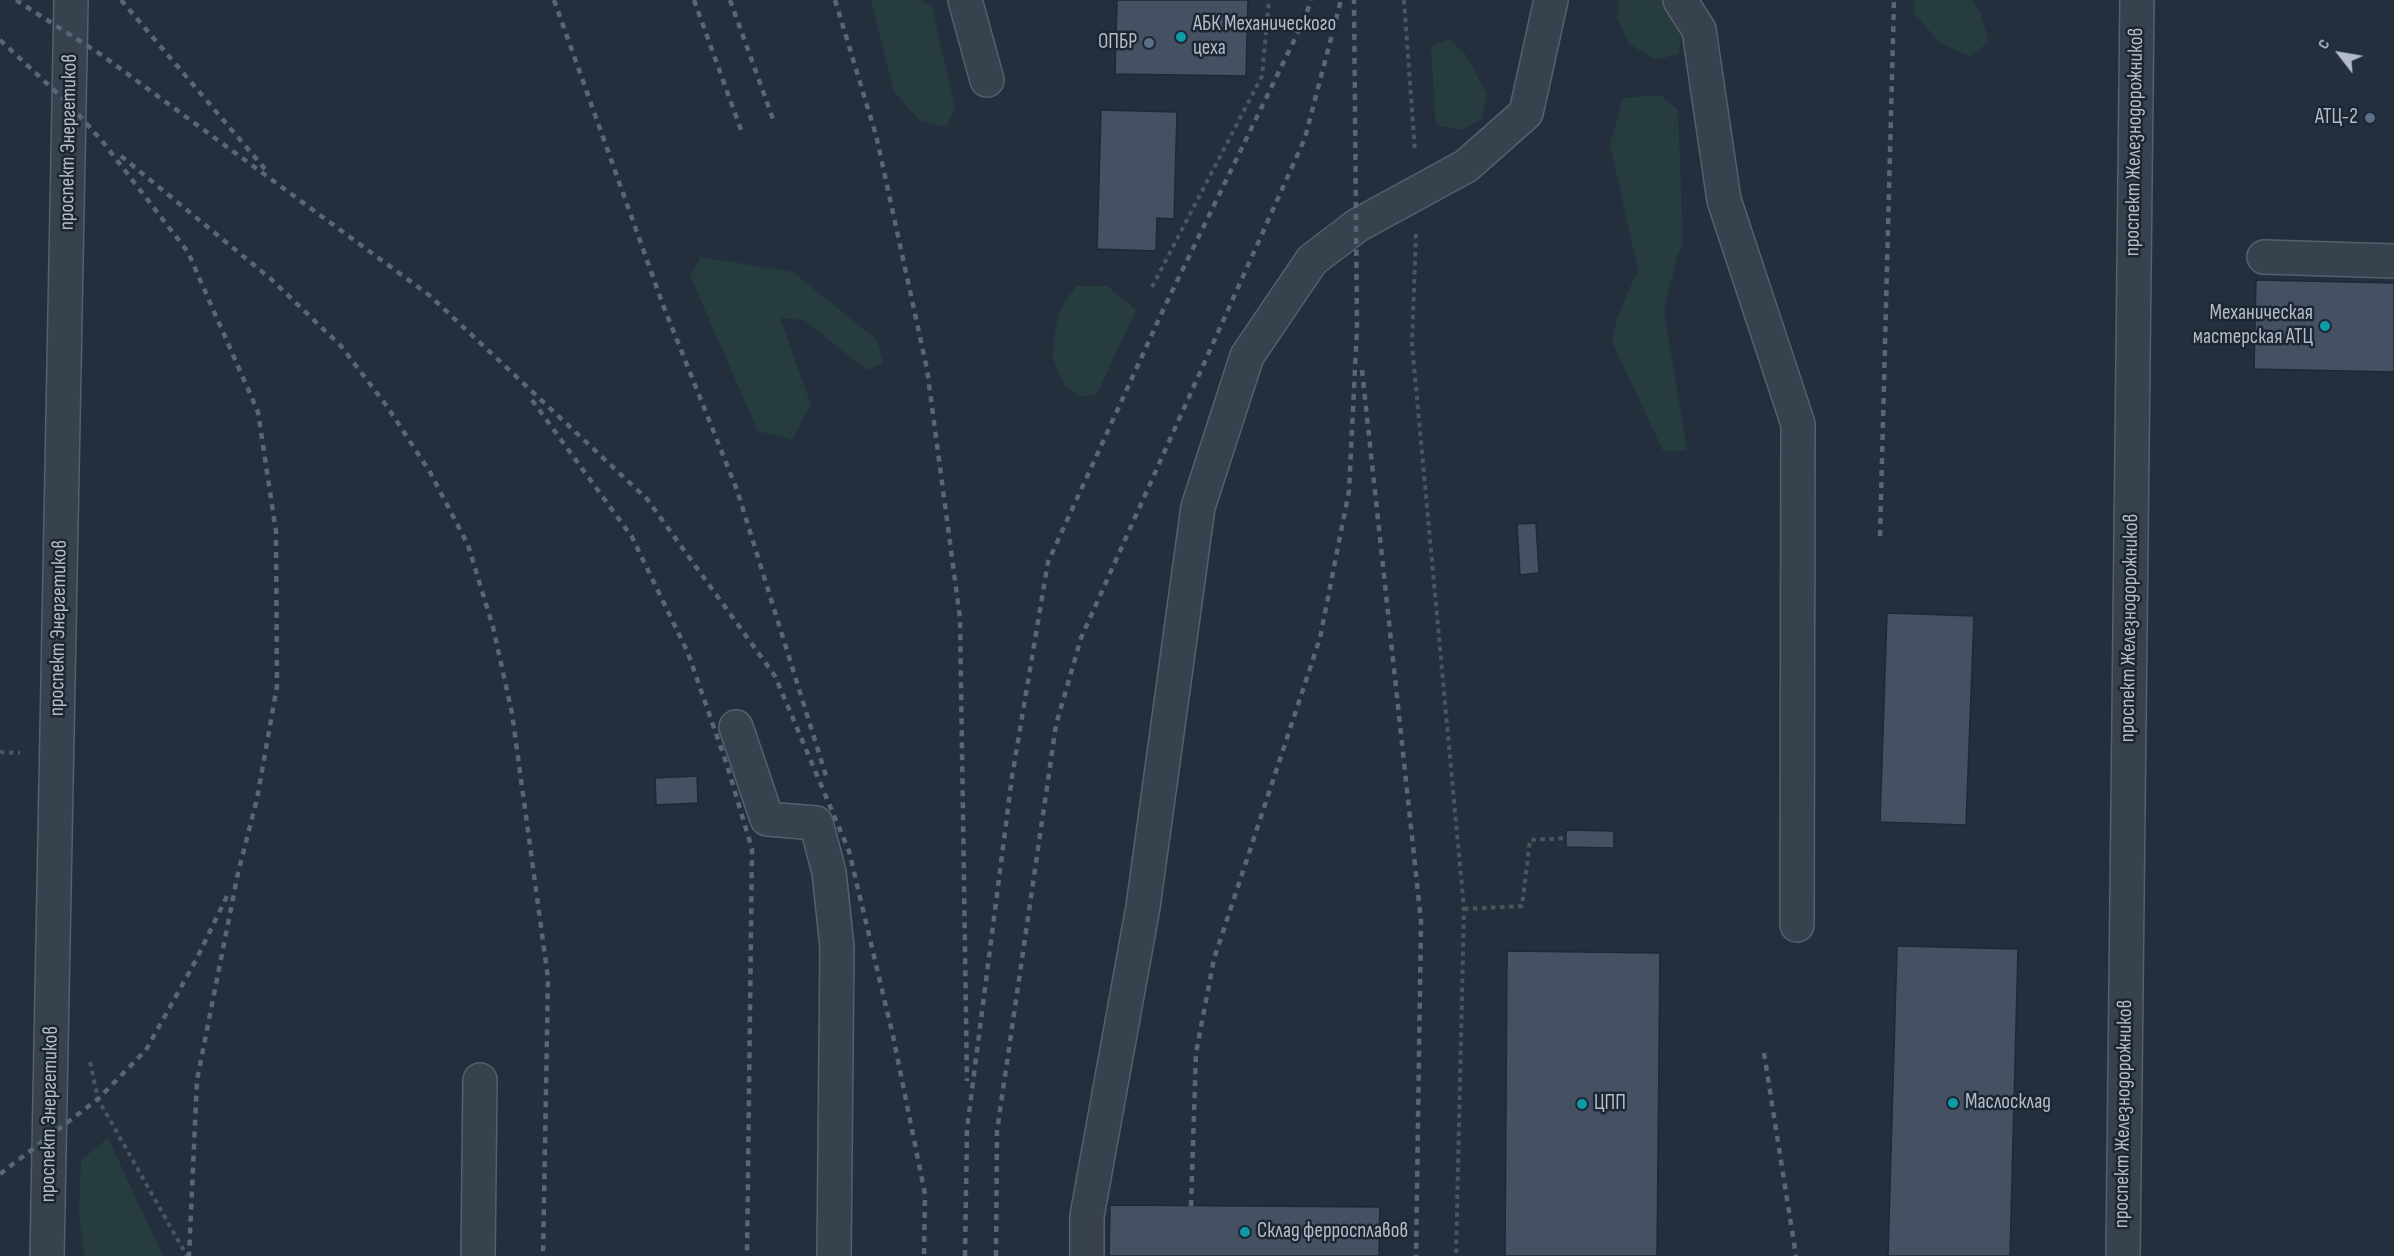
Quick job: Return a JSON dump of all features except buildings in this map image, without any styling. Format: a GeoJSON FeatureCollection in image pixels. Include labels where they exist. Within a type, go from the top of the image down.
{"type":"FeatureCollection","features":[{"type":"Feature","properties":{"kind":"street","name":"проспект Энергетиков"},"geometry":{"type":"LineString","coordinates":[[47,1256],[71,0]]}},
{"type":"Feature","properties":{"kind":"street"},"geometry":{"type":"LineString","coordinates":[[965,0],[987,80]]}},
{"type":"Feature","properties":{"kind":"street"},"geometry":{"type":"LineString","coordinates":[[1087,1256],[1088,1216],[1143,907],[1198,507],[1247,356],[1312,260],[1358,225],[1466,166],[1526,113],[1551,0]]}},
{"type":"Feature","properties":{"kind":"street"},"geometry":{"type":"LineString","coordinates":[[1680,0],[1699,30],[1724,200],[1798,424],[1797,925]]}},
{"type":"Feature","properties":{"kind":"street","name":"проспект Железнодорожников"},"geometry":{"type":"LineString","coordinates":[[2123,1256],[2137,0]]}},
{"type":"Feature","properties":{"kind":"street"},"geometry":{"type":"LineString","coordinates":[[2264,257],[2394,261]]}},
{"type":"Feature","properties":{"kind":"street"},"geometry":{"type":"LineString","coordinates":[[736,727],[767,819],[816,823],[829,872],[837,947],[834,1256]]}},
{"type":"Feature","properties":{"kind":"street"},"geometry":{"type":"LineString","coordinates":[[478,1256],[480,1080]]}},
{"type":"Feature","properties":{"kind":"path"},"geometry":{"type":"LineString","coordinates":[[1152,287],[1262,76],[1269,0]]}},
{"type":"Feature","properties":{"kind":"path"},"geometry":{"type":"LineString","coordinates":[[1404,0],[1418,194],[1412,344],[1464,909],[1456,1256]]}},
{"type":"Feature","properties":{"kind":"path"},"geometry":{"type":"LineString","coordinates":[[1464,909],[1522,906],[1530,840],[1566,838]]}},
{"type":"Feature","properties":{"kind":"path"},"geometry":{"type":"LineString","coordinates":[[89,1054],[98,1099],[187,1256]]}},
{"type":"Feature","properties":{"kind":"green space"},"geometry":{"type":"Polygon","coordinates":[[[871,0],[921,0],[932,7],[955,108],[946,127],[919,120],[894,91],[871,0]]]}},
{"type":"Feature","properties":{"kind":"green space"},"geometry":{"type":"Polygon","coordinates":[[[1619,0],[1662,0],[1681,36],[1679,54],[1656,60],[1629,44],[1617,17],[1619,0]]]}},
{"type":"Feature","properties":{"kind":"green space"},"geometry":{"type":"Polygon","coordinates":[[[1915,0],[1972,0],[1980,12],[1989,42],[1970,56],[1940,43],[1914,13],[1915,0]]]}},
{"type":"Feature","properties":{"kind":"green space"},"geometry":{"type":"Polygon","coordinates":[[[1449,39],[1466,55],[1487,95],[1482,119],[1462,130],[1436,125],[1431,47],[1449,39]]]}},
{"type":"Feature","properties":{"kind":"green space"},"geometry":{"type":"Polygon","coordinates":[[[1661,95],[1678,110],[1683,247],[1678,254],[1664,310],[1687,451],[1663,451],[1612,341],[1617,317],[1638,270],[1610,144],[1623,98],[1661,95]]]}},
{"type":"Feature","properties":{"kind":"green space"},"geometry":{"type":"Polygon","coordinates":[[[701,257],[793,272],[877,340],[883,363],[867,370],[804,320],[780,318],[811,405],[792,440],[758,431],[690,276],[701,257]]]}},
{"type":"Feature","properties":{"kind":"green space"},"geometry":{"type":"Polygon","coordinates":[[[1076,286],[1107,286],[1136,310],[1097,394],[1083,397],[1065,386],[1052,356],[1058,313],[1076,286]]]}},
{"type":"Feature","properties":{"kind":"green space"},"geometry":{"type":"Polygon","coordinates":[[[108,1138],[163,1256],[84,1256],[79,1215],[81,1160],[108,1138]]]}},
{"type":"Feature","properties":{"kind":"railway"},"geometry":{"type":"LineString","coordinates":[[16,0],[103,56],[429,295],[647,499],[775,676],[849,851],[893,1036],[925,1194],[924,1256]]}},
{"type":"Feature","properties":{"kind":"railway"},"geometry":{"type":"LineString","coordinates":[[121,0],[265,169]]}},
{"type":"Feature","properties":{"kind":"railway"},"geometry":{"type":"LineString","coordinates":[[554,0],[663,305],[737,490],[827,779]]}},
{"type":"Feature","properties":{"kind":"railway"},"geometry":{"type":"LineString","coordinates":[[694,0],[741,130]]}},
{"type":"Feature","properties":{"kind":"railway"},"geometry":{"type":"LineString","coordinates":[[730,0],[773,119]]}},
{"type":"Feature","properties":{"kind":"railway"},"geometry":{"type":"LineString","coordinates":[[835,0],[876,135],[927,369],[960,618],[967,1081]]}},
{"type":"Feature","properties":{"kind":"railway"},"geometry":{"type":"LineString","coordinates":[[965,1256],[967,1129],[1012,777],[1048,562],[1164,308],[1305,18],[1311,0]]}},
{"type":"Feature","properties":{"kind":"railway"},"geometry":{"type":"LineString","coordinates":[[996,1256],[997,1131],[1056,725],[1081,638],[1305,138],[1341,0]]}},
{"type":"Feature","properties":{"kind":"railway"},"geometry":{"type":"LineString","coordinates":[[1191,1206],[1196,1053],[1214,959],[1320,638],[1349,491],[1357,328],[1354,0]]}},
{"type":"Feature","properties":{"kind":"railway"},"geometry":{"type":"LineString","coordinates":[[1880,536],[1894,0]]}},
{"type":"Feature","properties":{"kind":"railway"},"geometry":{"type":"LineString","coordinates":[[0,40],[69,104],[102,141],[188,252],[258,412],[276,532],[277,686],[257,799],[238,873],[197,1080],[189,1256]]}},
{"type":"Feature","properties":{"kind":"railway"},"geometry":{"type":"LineString","coordinates":[[121,156],[271,279],[341,346],[386,405],[430,472],[468,545],[493,627],[512,713],[548,978],[543,1256]]}},
{"type":"Feature","properties":{"kind":"railway"},"geometry":{"type":"LineString","coordinates":[[1362,370],[1421,921],[1416,1256]]}},
{"type":"Feature","properties":{"kind":"railway"},"geometry":{"type":"LineString","coordinates":[[532,400],[632,537],[688,653],[727,765],[752,849],[747,1256]]}},
{"type":"Feature","properties":{"kind":"railway"},"geometry":{"type":"LineString","coordinates":[[0,1174],[98,1099],[146,1050],[196,960],[229,892]]}},
{"type":"Feature","properties":{"kind":"railway"},"geometry":{"type":"LineString","coordinates":[[1764,1053],[1796,1256]]}},
{"type":"Feature","properties":{"kind":"place","name":"АБК Механического цеха"},"geometry":{"type":"Point","coordinates":[1181,37]}},
{"type":"Feature","properties":{"kind":"place","name":"ОПБР"},"geometry":{"type":"Point","coordinates":[1149,43]}},
{"type":"Feature","properties":{"kind":"place","name":"АТЦ-2"},"geometry":{"type":"Point","coordinates":[2370,118]}},
{"type":"Feature","properties":{"kind":"place","name":"Механическая мастерская АТЦ"},"geometry":{"type":"Point","coordinates":[2325,326]}},
{"type":"Feature","properties":{"kind":"place","name":"Маслосклад"},"geometry":{"type":"Point","coordinates":[1953,1103]}},
{"type":"Feature","properties":{"kind":"place","name":"ЦПП"},"geometry":{"type":"Point","coordinates":[1582,1104]}},
{"type":"Feature","properties":{"kind":"place","name":"Склад ферросплавов"},"geometry":{"type":"Point","coordinates":[1245,1232]}}]}
